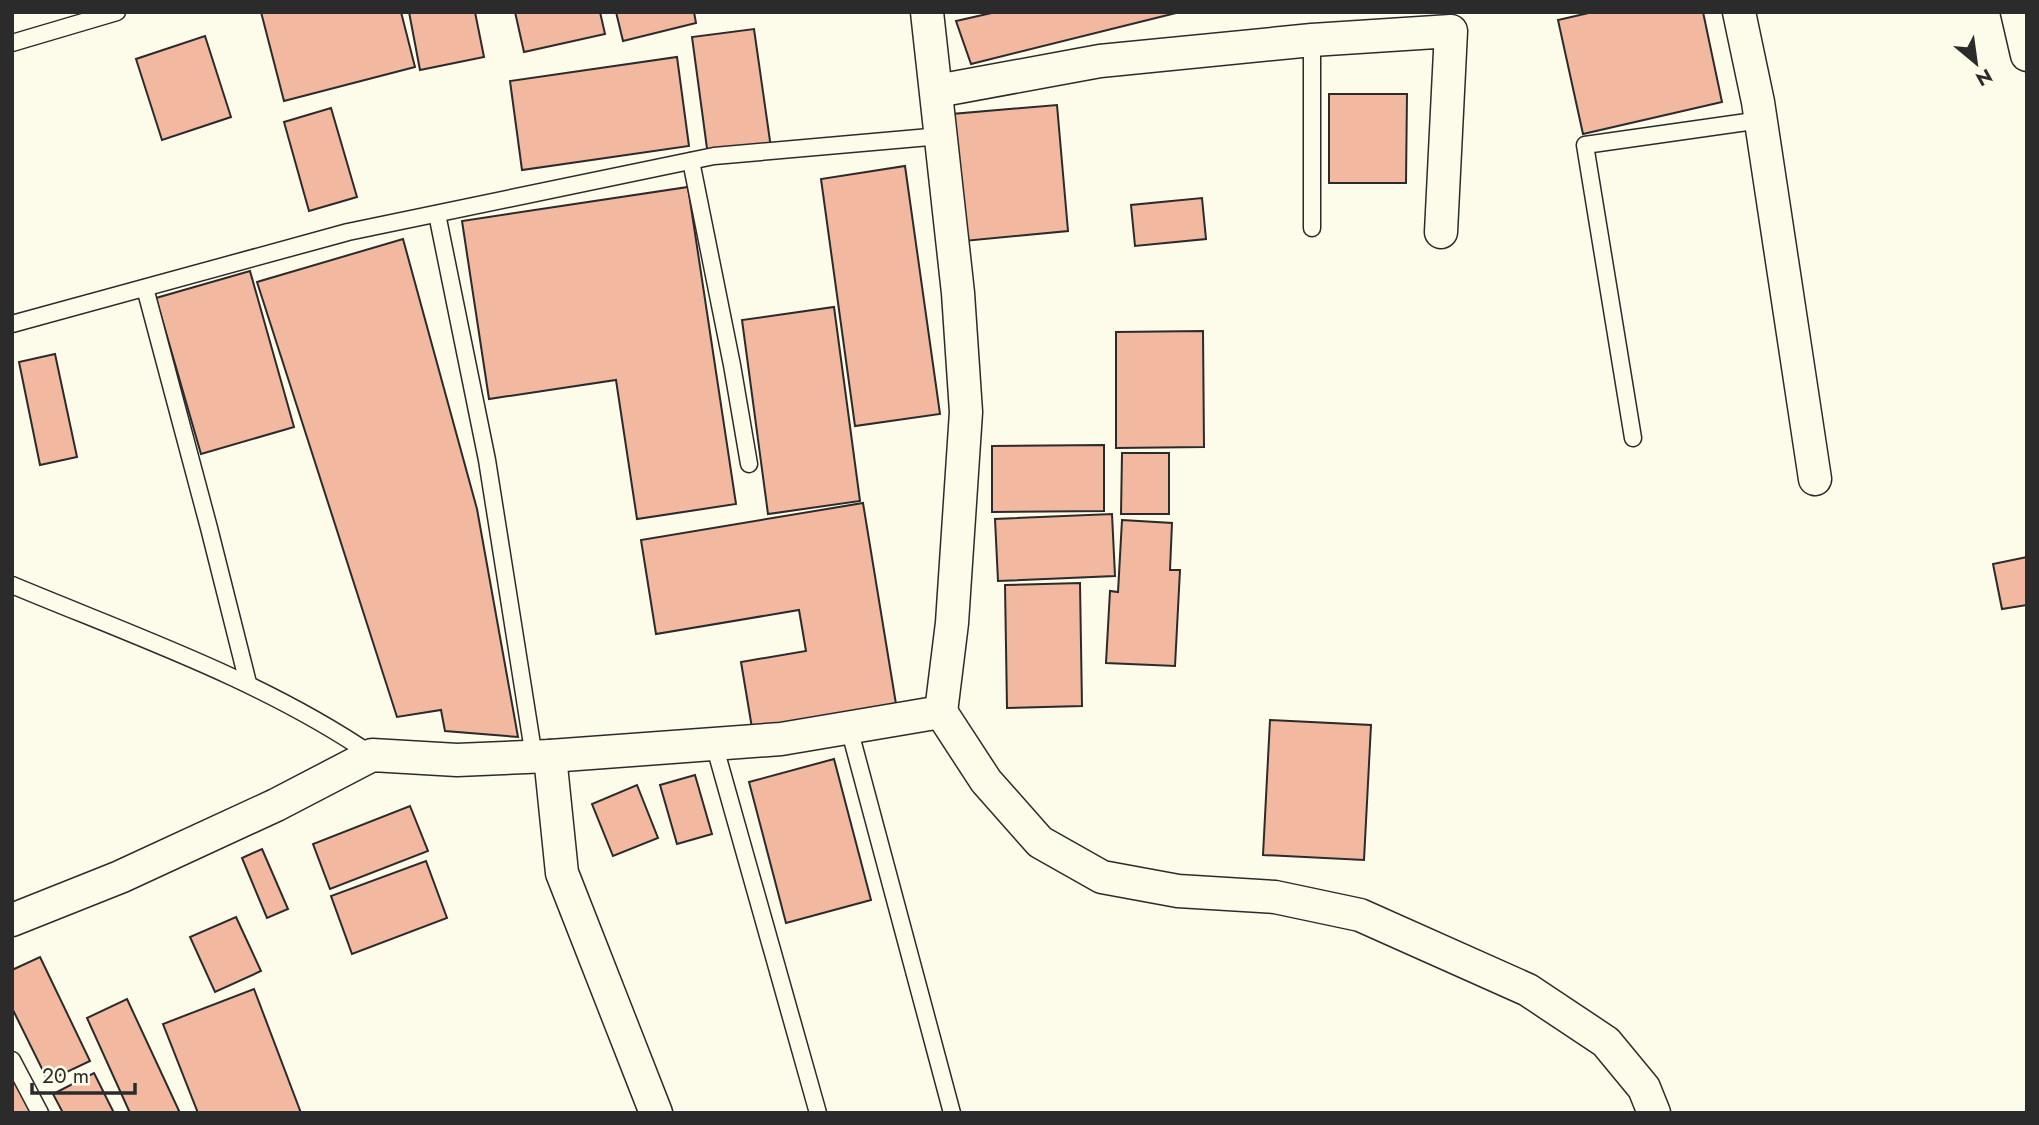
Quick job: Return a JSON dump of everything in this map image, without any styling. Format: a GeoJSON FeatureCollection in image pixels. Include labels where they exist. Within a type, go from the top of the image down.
{"type":"FeatureCollection","features":[{"type":"Feature","properties":{"kind":"street"},"geometry":{"type":"LineString","coordinates":[[928,12],[958,293],[966,412],[952,623],[941,712],[986,781],[1041,842],[1102,877],[1178,891],[1275,897],[1360,915],[1528,989],[1606,1042],[1644,1088],[1654,1113]]}},
{"type":"Feature","properties":{"kind":"street"},"geometry":{"type":"LineString","coordinates":[[1740,12],[1761,120],[1815,480]]}},
{"type":"Feature","properties":{"kind":"street"},"geometry":{"type":"LineString","coordinates":[[2017,12],[2027,55]]}},
{"type":"Feature","properties":{"kind":"street"},"geometry":{"type":"LineString","coordinates":[[937,92],[1100,61],[1312,40],[1451,31],[1441,232]]}},
{"type":"Feature","properties":{"kind":"street"},"geometry":{"type":"LineString","coordinates":[[12,920],[120,877],[276,804],[372,755],[457,760],[781,739],[941,712]]}},
{"type":"Feature","properties":{"kind":"street"},"geometry":{"type":"LineString","coordinates":[[542,756],[562,873],[656,1113]]}},
{"type":"Feature","properties":{"kind":"lane"},"geometry":{"type":"LineString","coordinates":[[12,43],[117,12]]}},
{"type":"Feature","properties":{"kind":"lane"},"geometry":{"type":"LineString","coordinates":[[1312,40],[1312,228]]}},
{"type":"Feature","properties":{"kind":"lane"},"geometry":{"type":"LineString","coordinates":[[1633,438],[1585,145],[1761,120]]}},
{"type":"Feature","properties":{"kind":"lane"},"geometry":{"type":"LineString","coordinates":[[12,324],[348,232],[714,156],[941,136]]}},
{"type":"Feature","properties":{"kind":"lane"},"geometry":{"type":"LineString","coordinates":[[691,161],[732,365],[748,464]]}},
{"type":"Feature","properties":{"kind":"lane"},"geometry":{"type":"LineString","coordinates":[[437,214],[542,756]]}},
{"type":"Feature","properties":{"kind":"lane"},"geometry":{"type":"LineString","coordinates":[[145,288],[248,684]]}},
{"type":"Feature","properties":{"kind":"lane"},"geometry":{"type":"LineString","coordinates":[[12,584],[248,684],[341,734],[372,755]]}},
{"type":"Feature","properties":{"kind":"lane"},"geometry":{"type":"LineString","coordinates":[[849,728],[952,1113]]}},
{"type":"Feature","properties":{"kind":"lane"},"geometry":{"type":"LineString","coordinates":[[714,744],[818,1113]]}},
{"type":"Feature","properties":{"kind":"lane"},"geometry":{"type":"LineString","coordinates":[[12,1060],[40,1113]]}},
{"type":"Feature","properties":{"kind":"building"},"geometry":{"type":"Polygon","coordinates":[[[261,12],[401,12],[415,67],[284,101],[261,12]]]}},
{"type":"Feature","properties":{"kind":"building"},"geometry":{"type":"Polygon","coordinates":[[[409,12],[475,12],[484,57],[420,70],[409,12]]]}},
{"type":"Feature","properties":{"kind":"building"},"geometry":{"type":"Polygon","coordinates":[[[515,12],[600,12],[605,34],[524,52],[515,12]]]}},
{"type":"Feature","properties":{"kind":"building"},"geometry":{"type":"Polygon","coordinates":[[[616,12],[694,12],[696,23],[623,41],[616,12]]]}},
{"type":"Feature","properties":{"kind":"building"},"geometry":{"type":"Polygon","coordinates":[[[996,12],[1180,12],[971,64],[956,21],[996,12]]]}},
{"type":"Feature","properties":{"kind":"building"},"geometry":{"type":"Polygon","coordinates":[[[1593,12],[1703,12],[1722,102],[1583,134],[1558,20],[1593,12]]]}},
{"type":"Feature","properties":{"kind":"building"},"geometry":{"type":"Polygon","coordinates":[[[754,29],[771,148],[708,156],[692,37],[754,29]]]}},
{"type":"Feature","properties":{"kind":"building"},"geometry":{"type":"Polygon","coordinates":[[[205,36],[231,117],[162,140],[136,59],[205,36]]]}},
{"type":"Feature","properties":{"kind":"building"},"geometry":{"type":"Polygon","coordinates":[[[677,57],[689,146],[522,170],[510,81],[677,57]]]}},
{"type":"Feature","properties":{"kind":"building"},"geometry":{"type":"Polygon","coordinates":[[[1329,94],[1407,94],[1406,183],[1329,183],[1329,94]]]}},
{"type":"Feature","properties":{"kind":"building"},"geometry":{"type":"Polygon","coordinates":[[[1057,105],[1068,231],[964,241],[952,114],[1057,105]]]}},
{"type":"Feature","properties":{"kind":"building"},"geometry":{"type":"Polygon","coordinates":[[[331,108],[357,197],[309,211],[284,122],[331,108]]]}},
{"type":"Feature","properties":{"kind":"building"},"geometry":{"type":"Polygon","coordinates":[[[905,166],[940,414],[855,426],[821,179],[905,166]]]}},
{"type":"Feature","properties":{"kind":"building"},"geometry":{"type":"Polygon","coordinates":[[[688,187],[736,504],[637,519],[616,380],[489,399],[462,221],[688,187]]]}},
{"type":"Feature","properties":{"kind":"building"},"geometry":{"type":"Polygon","coordinates":[[[1202,198],[1206,239],[1135,246],[1131,205],[1202,198]]]}},
{"type":"Feature","properties":{"kind":"building"},"geometry":{"type":"Polygon","coordinates":[[[403,239],[477,509],[518,737],[445,731],[441,710],[397,717],[257,282],[403,239]]]}},
{"type":"Feature","properties":{"kind":"building"},"geometry":{"type":"Polygon","coordinates":[[[250,271],[294,427],[201,454],[156,298],[250,271]]]}},
{"type":"Feature","properties":{"kind":"building"},"geometry":{"type":"Polygon","coordinates":[[[834,307],[860,501],[768,514],[742,320],[834,307]]]}},
{"type":"Feature","properties":{"kind":"building"},"geometry":{"type":"Polygon","coordinates":[[[1203,331],[1204,447],[1116,448],[1116,332],[1203,331]]]}},
{"type":"Feature","properties":{"kind":"building"},"geometry":{"type":"Polygon","coordinates":[[[55,354],[77,457],[40,465],[19,362],[55,354]]]}},
{"type":"Feature","properties":{"kind":"building"},"geometry":{"type":"Polygon","coordinates":[[[1104,445],[1104,511],[992,512],[992,446],[1104,445]]]}},
{"type":"Feature","properties":{"kind":"building"},"geometry":{"type":"Polygon","coordinates":[[[1122,453],[1169,453],[1169,514],[1121,514],[1122,453]]]}},
{"type":"Feature","properties":{"kind":"building"},"geometry":{"type":"Polygon","coordinates":[[[863,503],[896,704],[752,728],[741,662],[806,651],[799,610],[656,634],[641,540],[863,503]]]}},
{"type":"Feature","properties":{"kind":"building"},"geometry":{"type":"Polygon","coordinates":[[[1112,514],[1115,576],[998,581],[995,519],[1112,514]]]}},
{"type":"Feature","properties":{"kind":"building"},"geometry":{"type":"Polygon","coordinates":[[[1122,520],[1172,523],[1170,570],[1180,570],[1175,666],[1106,663],[1110,591],[1118,592],[1122,520]]]}},
{"type":"Feature","properties":{"kind":"building"},"geometry":{"type":"Polygon","coordinates":[[[2027,557],[2027,605],[2002,609],[1993,564],[2027,557]]]}},
{"type":"Feature","properties":{"kind":"building"},"geometry":{"type":"Polygon","coordinates":[[[1080,583],[1082,706],[1007,708],[1005,585],[1080,583]]]}},
{"type":"Feature","properties":{"kind":"building"},"geometry":{"type":"Polygon","coordinates":[[[1270,720],[1371,725],[1364,860],[1263,855],[1270,720]]]}},
{"type":"Feature","properties":{"kind":"building"},"geometry":{"type":"Polygon","coordinates":[[[834,759],[871,900],[786,923],[749,782],[834,759]]]}},
{"type":"Feature","properties":{"kind":"building"},"geometry":{"type":"Polygon","coordinates":[[[695,775],[712,834],[677,844],[660,785],[695,775]]]}},
{"type":"Feature","properties":{"kind":"building"},"geometry":{"type":"Polygon","coordinates":[[[637,785],[658,838],[613,856],[592,804],[637,785]]]}},
{"type":"Feature","properties":{"kind":"building"},"geometry":{"type":"Polygon","coordinates":[[[410,806],[428,851],[330,889],[313,844],[410,806]]]}},
{"type":"Feature","properties":{"kind":"building"},"geometry":{"type":"Polygon","coordinates":[[[262,849],[288,909],[267,918],[242,858],[262,849]]]}},
{"type":"Feature","properties":{"kind":"building"},"geometry":{"type":"Polygon","coordinates":[[[426,861],[447,918],[352,954],[331,896],[426,861]]]}},
{"type":"Feature","properties":{"kind":"building"},"geometry":{"type":"Polygon","coordinates":[[[236,917],[261,971],[215,992],[190,937],[236,917]]]}},
{"type":"Feature","properties":{"kind":"building"},"geometry":{"type":"Polygon","coordinates":[[[40,957],[90,1061],[48,1081],[12,1008],[12,970],[40,957]]]}},
{"type":"Feature","properties":{"kind":"building"},"geometry":{"type":"Polygon","coordinates":[[[254,989],[301,1113],[198,1113],[163,1024],[254,989]]]}},
{"type":"Feature","properties":{"kind":"building"},"geometry":{"type":"Polygon","coordinates":[[[127,999],[180,1113],[130,1113],[87,1018],[127,999]]]}},
{"type":"Feature","properties":{"kind":"building"},"geometry":{"type":"Polygon","coordinates":[[[12,1071],[33,1113],[12,1113],[12,1071]]]}},
{"type":"Feature","properties":{"kind":"building"},"geometry":{"type":"Polygon","coordinates":[[[94,1073],[114,1113],[63,1113],[53,1094],[94,1073]]]}}]}
